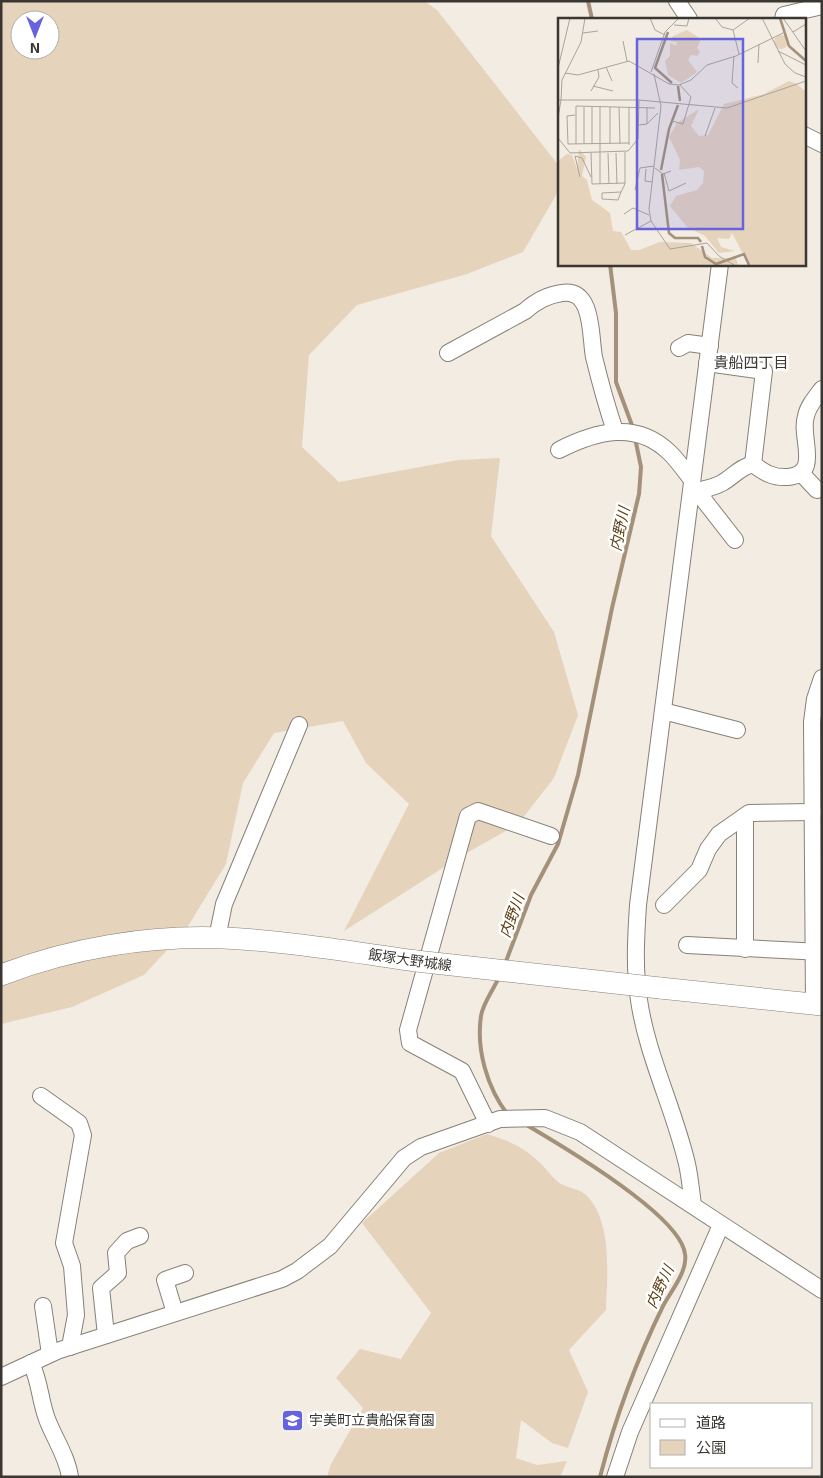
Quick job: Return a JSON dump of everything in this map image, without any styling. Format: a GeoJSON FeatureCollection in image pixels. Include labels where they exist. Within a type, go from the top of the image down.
{"type":"FeatureCollection","features":[{"type":"Feature","properties":{"kind":"main road","name":"飯塚大野城線"},"geometry":{"type":"LineString","coordinates":[[1,975],[28,965],[125,943],[217,938],[305,946],[416,961],[660,988],[773,998],[818,1005]]}},
{"type":"Feature","properties":{"kind":"street"},"geometry":{"type":"LineString","coordinates":[[677,1],[689,18]]}},
{"type":"Feature","properties":{"kind":"street"},"geometry":{"type":"LineString","coordinates":[[783,18],[784,15],[822,6]]}},
{"type":"Feature","properties":{"kind":"street"},"geometry":{"type":"LineString","coordinates":[[806,136],[822,144]]}},
{"type":"Feature","properties":{"kind":"street"},"geometry":{"type":"LineString","coordinates":[[693,1205],[687,1164],[643,1019],[639,999],[636,954],[638,905],[663,711],[696,487],[720,265]]}},
{"type":"Feature","properties":{"kind":"street"},"geometry":{"type":"LineString","coordinates":[[448,354],[525,311],[535,302],[553,294],[567,292],[578,296],[585,307],[592,328],[596,364],[619,431]]}},
{"type":"Feature","properties":{"kind":"street"},"geometry":{"type":"LineString","coordinates":[[679,348],[688,343],[710,346]]}},
{"type":"Feature","properties":{"kind":"street"},"geometry":{"type":"LineString","coordinates":[[708,363],[764,371],[753,464]]}},
{"type":"Feature","properties":{"kind":"street"},"geometry":{"type":"LineString","coordinates":[[696,487],[722,483],[743,466],[753,464],[765,473],[776,477],[798,476],[805,470],[807,463],[804,426],[806,415],[822,389]]}},
{"type":"Feature","properties":{"kind":"street"},"geometry":{"type":"LineString","coordinates":[[559,450],[584,437],[619,431],[650,439],[670,453],[696,487],[703,500],[735,540]]}},
{"type":"Feature","properties":{"kind":"street"},"geometry":{"type":"LineString","coordinates":[[801,473],[817,490]]}},
{"type":"Feature","properties":{"kind":"street"},"geometry":{"type":"LineString","coordinates":[[818,1005],[818,952],[812,812],[812,722],[815,699],[822,678]]}},
{"type":"Feature","properties":{"kind":"street"},"geometry":{"type":"LineString","coordinates":[[663,711],[737,730]]}},
{"type":"Feature","properties":{"kind":"street"},"geometry":{"type":"LineString","coordinates":[[217,938],[224,904],[299,725]]}},
{"type":"Feature","properties":{"kind":"street"},"geometry":{"type":"LineString","coordinates":[[494,1122],[462,1071],[410,1043],[408,1030],[468,816],[478,811],[551,836]]}},
{"type":"Feature","properties":{"kind":"street"},"geometry":{"type":"LineString","coordinates":[[664,905],[699,870],[708,849],[720,834],[749,813],[812,812]]}},
{"type":"Feature","properties":{"kind":"street"},"geometry":{"type":"LineString","coordinates":[[745,816],[745,948]]}},
{"type":"Feature","properties":{"kind":"street"},"geometry":{"type":"LineString","coordinates":[[686,945],[818,952]]}},
{"type":"Feature","properties":{"kind":"street"},"geometry":{"type":"LineString","coordinates":[[41,1096],[79,1123],[83,1135],[64,1243],[72,1266],[76,1315],[70,1347]]}},
{"type":"Feature","properties":{"kind":"street"},"geometry":{"type":"LineString","coordinates":[[1,1377],[50,1354],[70,1347],[282,1279],[297,1271],[330,1246],[404,1158],[421,1147],[494,1122],[542,1118],[559,1122],[580,1132],[822,1290]]}},
{"type":"Feature","properties":{"kind":"street"},"geometry":{"type":"LineString","coordinates":[[615,1477],[630,1432],[721,1224]]}},
{"type":"Feature","properties":{"kind":"street"},"geometry":{"type":"LineString","coordinates":[[106,1335],[102,1288],[118,1272],[116,1253],[127,1241],[140,1236]]}},
{"type":"Feature","properties":{"kind":"street"},"geometry":{"type":"LineString","coordinates":[[175,1313],[165,1280],[185,1273]]}},
{"type":"Feature","properties":{"kind":"street"},"geometry":{"type":"LineString","coordinates":[[43,1306],[50,1354]]}},
{"type":"Feature","properties":{"kind":"street"},"geometry":{"type":"LineString","coordinates":[[31,1363],[36,1375],[46,1418],[63,1454],[70,1477]]}},
{"type":"Feature","properties":{"kind":"green space"},"geometry":{"type":"Polygon","coordinates":[[[1,1],[424,1],[437,10],[558,165],[558,192],[523,252],[467,274],[357,305],[309,355],[302,447],[339,482],[458,460],[500,458],[491,536],[554,632],[578,715],[554,778],[518,824],[463,855],[344,931],[409,804],[366,763],[343,721],[274,733],[243,783],[226,864],[185,931],[144,975],[72,1007],[1,1024],[1,1]]]}},
{"type":"Feature","properties":{"kind":"green space"},"geometry":{"type":"Polygon","coordinates":[[[487,1134],[520,1147],[537,1160],[558,1182],[586,1195],[595,1206],[601,1219],[607,1266],[606,1310],[569,1350],[588,1392],[568,1448],[552,1443],[521,1420],[516,1458],[537,1465],[567,1461],[560,1477],[327,1477],[331,1464],[363,1408],[336,1378],[360,1349],[401,1359],[431,1313],[362,1223],[439,1153],[487,1134]]]}},
{"type":"Feature","properties":{"kind":"waterway","name":"内野川"},"geometry":{"type":"LineString","coordinates":[[588,1],[592,18]]}},
{"type":"Feature","properties":{"kind":"waterway","name":"内野川"},"geometry":{"type":"LineString","coordinates":[[610,265],[616,313],[616,382],[633,428]]}},
{"type":"Feature","properties":{"kind":"waterway","name":"内野川"},"geometry":{"type":"LineString","coordinates":[[505,964],[531,895],[558,844],[578,775],[612,608],[639,494],[641,467],[635,438]]}},
{"type":"Feature","properties":{"kind":"waterway","name":"内野川"},"geometry":{"type":"LineString","coordinates":[[499,977],[482,1011],[480,1042],[489,1081],[508,1115]]}},
{"type":"Feature","properties":{"kind":"waterway","name":"内野川"},"geometry":{"type":"LineString","coordinates":[[525,1124],[590,1164],[642,1201],[663,1220],[678,1238],[685,1254],[684,1267],[653,1326],[627,1390],[600,1477]]}},
{"type":"Feature","properties":{"kind":"place","name":"宇美町立貴船保育園"},"geometry":{"type":"Point","coordinates":[293,1420]}},
{"type":"Feature","properties":{"kind":"district","name":"貴船四丁目"},"geometry":{"type":"Point","coordinates":[751,363]}}]}
